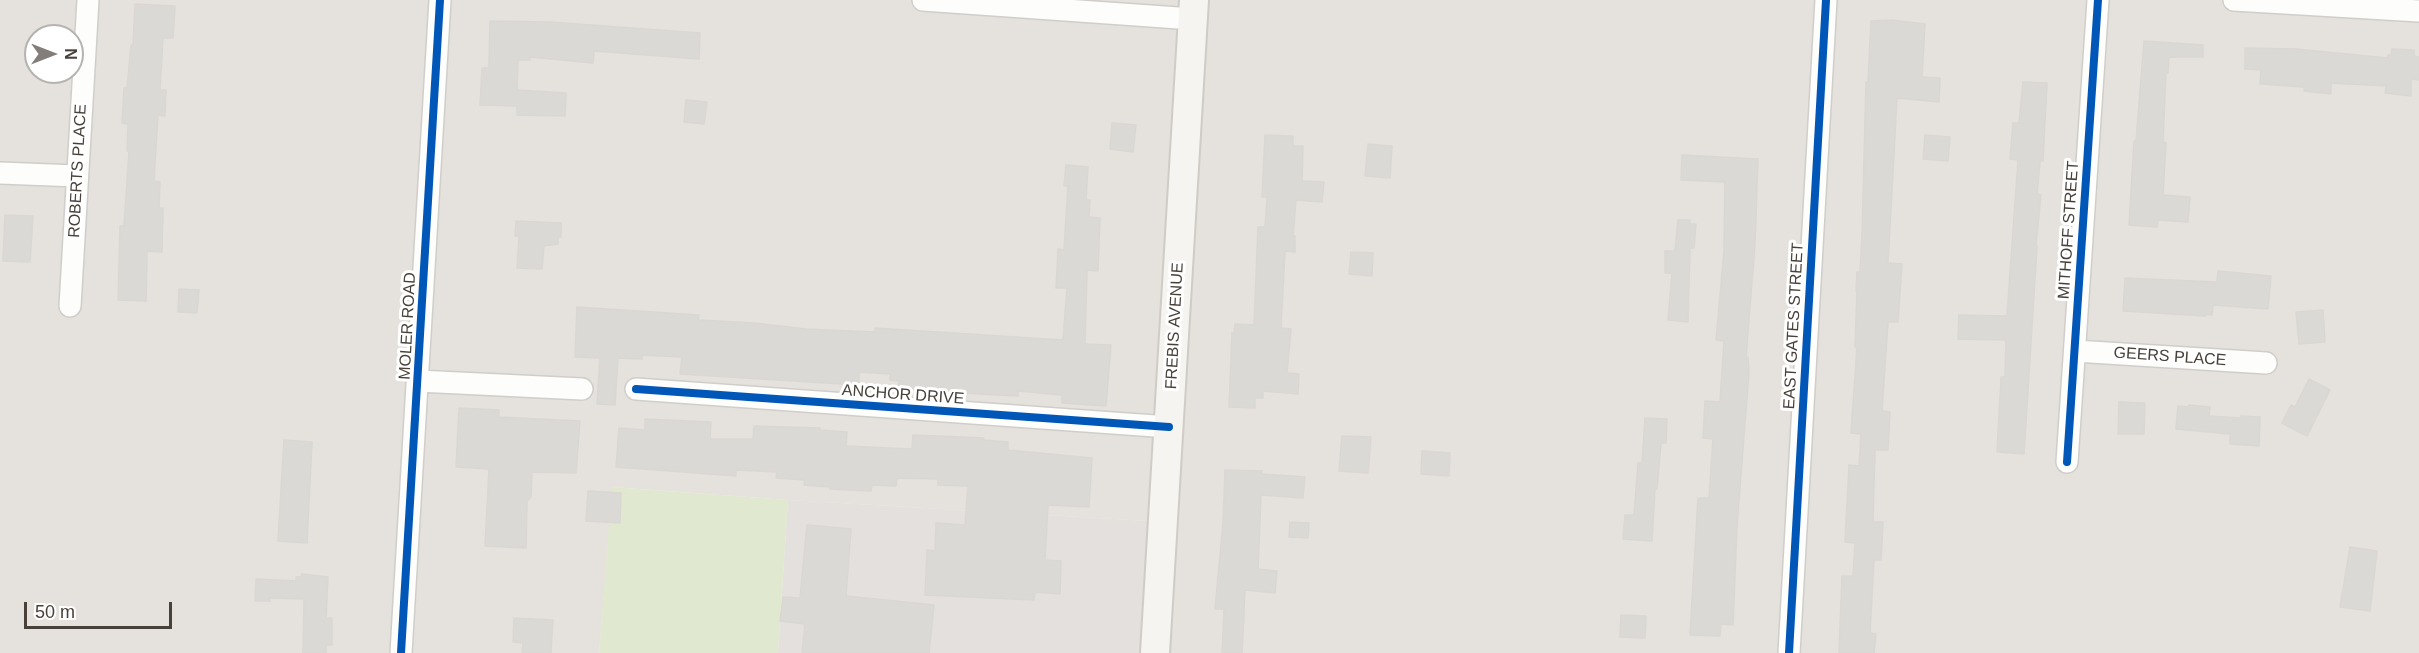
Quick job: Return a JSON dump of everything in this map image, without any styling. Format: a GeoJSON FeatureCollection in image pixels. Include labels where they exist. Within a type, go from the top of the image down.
{"type":"FeatureCollection","features":[{"type":"Feature","properties":{"kind":"main road","name":"FREBIS AVENUE"},"geometry":{"type":"LineString","coordinates":[[1155,653],[1194,9]]}},
{"type":"Feature","properties":{"kind":"street","name":"ROBERTS PLACE"},"geometry":{"type":"LineString","coordinates":[[70,306],[88,0]]}},
{"type":"Feature","properties":{"kind":"street","name":"MOLER ROAD"},"geometry":{"type":"LineString","coordinates":[[401,653],[440,0]]}},
{"type":"Feature","properties":{"kind":"street"},"geometry":{"type":"LineString","coordinates":[[923,0],[1194,9]]}},
{"type":"Feature","properties":{"kind":"street","name":"EAST GATES STREET"},"geometry":{"type":"LineString","coordinates":[[1789,653],[1826,0]]}},
{"type":"Feature","properties":{"kind":"street","name":"MITHOFF STREET"},"geometry":{"type":"LineString","coordinates":[[2067,462],[2098,0]]}},
{"type":"Feature","properties":{"kind":"street"},"geometry":{"type":"LineString","coordinates":[[2234,0],[2419,11]]}},
{"type":"Feature","properties":{"kind":"street"},"geometry":{"type":"LineString","coordinates":[[0,173],[77,176]]}},
{"type":"Feature","properties":{"kind":"street","name":"GEERS PLACE"},"geometry":{"type":"LineString","coordinates":[[2075,351],[2266,363]]}},
{"type":"Feature","properties":{"kind":"street"},"geometry":{"type":"LineString","coordinates":[[418,381],[582,389]]}},
{"type":"Feature","properties":{"kind":"street","name":"ANCHOR DRIVE"},"geometry":{"type":"LineString","coordinates":[[636,389],[1169,427]]}},
{"type":"Feature","properties":{"kind":"shaded area"},"geometry":{"type":"Polygon","coordinates":[[[0,0],[2419,0],[2419,653],[1156,653],[1165,522],[788,500],[613,487],[599,653],[0,653],[0,0]]]}},
{"type":"Feature","properties":{"kind":"shaded area"},"geometry":{"type":"Polygon","coordinates":[[[788,500],[1165,522],[1155,653],[778,653],[788,500]]]}},
{"type":"Feature","properties":{"kind":"green space"},"geometry":{"type":"Polygon","coordinates":[[[612,487],[788,500],[778,653],[599,653],[612,487]]]}},
{"type":"Feature","properties":{"kind":"building"},"geometry":{"type":"Polygon","coordinates":[[[135,4],[175,6],[173,38],[163,38],[160,90],[166,90],[165,116],[158,115],[154,181],[160,182],[159,208],[163,208],[162,252],[147,251],[146,301],[118,300],[120,226],[124,226],[129,151],[127,151],[128,124],[122,123],[124,88],[127,88],[131,45],[133,45],[135,4]]]}},
{"type":"Feature","properties":{"kind":"building"},"geometry":{"type":"Polygon","coordinates":[[[1891,20],[1925,24],[1922,77],[1940,78],[1939,102],[1897,98],[1888,263],[1902,264],[1898,322],[1888,322],[1882,411],[1890,412],[1888,450],[1875,450],[1873,522],[1883,522],[1881,560],[1874,560],[1870,633],[1876,634],[1874,653],[1839,653],[1842,576],[1853,576],[1855,543],[1845,542],[1849,465],[1859,466],[1861,434],[1851,433],[1857,347],[1855,347],[1857,272],[1860,272],[1862,235],[1866,82],[1868,82],[1871,21],[1891,20]]]}},
{"type":"Feature","properties":{"kind":"building"},"geometry":{"type":"Polygon","coordinates":[[[490,21],[550,22],[700,33],[699,59],[594,51],[593,63],[530,57],[530,60],[518,60],[517,90],[566,93],[565,116],[517,115],[517,106],[480,105],[482,68],[489,68],[490,21]]]}},
{"type":"Feature","properties":{"kind":"building"},"geometry":{"type":"Polygon","coordinates":[[[2144,41],[2203,45],[2203,57],[2169,57],[2168,73],[2166,73],[2163,142],[2166,143],[2163,195],[2190,197],[2188,222],[2158,220],[2157,227],[2129,225],[2134,141],[2136,141],[2144,41]]]}},
{"type":"Feature","properties":{"kind":"building"},"geometry":{"type":"Polygon","coordinates":[[[2245,48],[2296,49],[2388,58],[2392,49],[2414,50],[2414,56],[2419,57],[2419,80],[2411,79],[2411,96],[2385,93],[2386,86],[2331,83],[2331,94],[2304,91],[2304,87],[2260,84],[2261,70],[2245,69],[2245,48]]]}},
{"type":"Feature","properties":{"kind":"building"},"geometry":{"type":"Polygon","coordinates":[[[2023,82],[2047,83],[2043,161],[2040,161],[2037,194],[2041,195],[2024,454],[1997,452],[2001,377],[2005,377],[2006,340],[1958,339],[1959,315],[2007,316],[2018,160],[2010,159],[2013,123],[2019,123],[2023,82]]]}},
{"type":"Feature","properties":{"kind":"building"},"geometry":{"type":"Polygon","coordinates":[[[686,100],[707,102],[704,124],[684,122],[686,100]]]}},
{"type":"Feature","properties":{"kind":"building"},"geometry":{"type":"Polygon","coordinates":[[[1112,123],[1136,125],[1133,152],[1110,149],[1112,123]]]}},
{"type":"Feature","properties":{"kind":"building"},"geometry":{"type":"Polygon","coordinates":[[[1265,135],[1293,136],[1293,146],[1303,146],[1302,181],[1324,182],[1322,202],[1296,200],[1293,236],[1295,236],[1295,252],[1285,251],[1281,328],[1291,329],[1287,373],[1299,374],[1298,394],[1263,391],[1263,398],[1255,398],[1255,408],[1229,407],[1232,333],[1234,333],[1235,324],[1254,325],[1258,227],[1265,227],[1267,197],[1262,197],[1265,135]]]}},
{"type":"Feature","properties":{"kind":"building"},"geometry":{"type":"Polygon","coordinates":[[[1925,135],[1950,137],[1948,161],[1923,159],[1925,135]]]}},
{"type":"Feature","properties":{"kind":"building"},"geometry":{"type":"Polygon","coordinates":[[[1368,144],[1392,146],[1390,178],[1365,176],[1368,144]]]}},
{"type":"Feature","properties":{"kind":"building"},"geometry":{"type":"Polygon","coordinates":[[[1682,155],[1758,159],[1755,244],[1746,357],[1748,357],[1749,372],[1737,526],[1733,625],[1721,624],[1720,636],[1690,635],[1698,498],[1709,498],[1713,439],[1703,438],[1705,401],[1720,402],[1724,341],[1716,340],[1724,251],[1725,182],[1681,180],[1682,155]]]}},
{"type":"Feature","properties":{"kind":"building"},"geometry":{"type":"Polygon","coordinates":[[[1066,165],[1088,167],[1086,200],[1090,200],[1089,217],[1100,218],[1098,271],[1087,270],[1085,344],[1111,345],[1106,406],[1062,403],[1062,395],[1018,391],[1018,396],[898,388],[899,381],[890,380],[890,374],[859,372],[859,385],[680,374],[682,357],[642,355],[642,359],[618,358],[615,405],[597,404],[600,358],[575,357],[577,307],[699,315],[698,320],[806,329],[875,332],[875,328],[1063,340],[1067,288],[1056,288],[1058,249],[1064,250],[1068,186],[1064,186],[1066,165]]]}},
{"type":"Feature","properties":{"kind":"building"},"geometry":{"type":"Polygon","coordinates":[[[5,215],[33,216],[30,262],[3,261],[5,215]]]}},
{"type":"Feature","properties":{"kind":"building"},"geometry":{"type":"Polygon","coordinates":[[[1678,220],[1690,220],[1690,224],[1696,224],[1694,248],[1690,248],[1688,322],[1668,320],[1672,273],[1665,273],[1665,251],[1675,251],[1678,220]]]}},
{"type":"Feature","properties":{"kind":"building"},"geometry":{"type":"Polygon","coordinates":[[[516,221],[561,223],[561,237],[558,237],[558,244],[544,246],[542,269],[517,268],[519,236],[515,236],[516,221]]]}},
{"type":"Feature","properties":{"kind":"building"},"geometry":{"type":"Polygon","coordinates":[[[1351,252],[1373,253],[1372,276],[1349,274],[1351,252]]]}},
{"type":"Feature","properties":{"kind":"building"},"geometry":{"type":"Polygon","coordinates":[[[2218,271],[2271,276],[2268,309],[2213,305],[2212,315],[2205,314],[2205,316],[2123,311],[2125,278],[2217,282],[2218,271]]]}},
{"type":"Feature","properties":{"kind":"building"},"geometry":{"type":"Polygon","coordinates":[[[179,289],[199,290],[197,313],[178,312],[179,289]]]}},
{"type":"Feature","properties":{"kind":"building"},"geometry":{"type":"Polygon","coordinates":[[[2323,310],[2325,342],[2299,344],[2296,312],[2323,310]]]}},
{"type":"Feature","properties":{"kind":"building"},"geometry":{"type":"Polygon","coordinates":[[[2309,379],[2330,390],[2307,436],[2282,423],[2291,405],[2295,407],[2309,379]]]}},
{"type":"Feature","properties":{"kind":"building"},"geometry":{"type":"Polygon","coordinates":[[[2119,402],[2145,403],[2144,434],[2118,434],[2119,402]]]}},
{"type":"Feature","properties":{"kind":"building"},"geometry":{"type":"Polygon","coordinates":[[[2189,405],[2210,407],[2209,416],[2260,417],[2259,446],[2230,444],[2230,434],[2176,429],[2178,406],[2188,407],[2189,405]]]}},
{"type":"Feature","properties":{"kind":"building"},"geometry":{"type":"Polygon","coordinates":[[[459,408],[499,410],[499,417],[580,421],[576,473],[532,472],[531,497],[527,501],[526,548],[485,546],[489,469],[456,467],[459,408]]]}},
{"type":"Feature","properties":{"kind":"building"},"geometry":{"type":"Polygon","coordinates":[[[1645,418],[1667,419],[1666,443],[1661,443],[1657,489],[1655,489],[1652,541],[1623,539],[1625,515],[1634,515],[1638,463],[1642,463],[1645,418]]]}},
{"type":"Feature","properties":{"kind":"building"},"geometry":{"type":"Polygon","coordinates":[[[645,419],[711,422],[710,439],[753,439],[754,426],[820,428],[820,430],[847,432],[846,446],[912,449],[913,435],[984,438],[983,440],[1008,442],[1008,450],[1092,458],[1089,507],[1048,505],[1045,560],[1061,561],[1060,594],[1035,592],[1034,600],[925,595],[927,550],[935,551],[936,523],[965,525],[968,486],[938,485],[938,479],[897,478],[896,486],[872,485],[871,491],[830,489],[830,487],[804,485],[805,480],[776,478],[777,472],[736,470],[736,476],[616,467],[619,428],[645,430],[645,419]]]}},
{"type":"Feature","properties":{"kind":"building"},"geometry":{"type":"Polygon","coordinates":[[[1342,436],[1371,437],[1368,473],[1339,471],[1342,436]]]}},
{"type":"Feature","properties":{"kind":"building"},"geometry":{"type":"Polygon","coordinates":[[[284,440],[312,442],[307,543],[278,541],[284,440]]]}},
{"type":"Feature","properties":{"kind":"building"},"geometry":{"type":"Polygon","coordinates":[[[1422,451],[1450,453],[1449,476],[1421,474],[1422,451]]]}},
{"type":"Feature","properties":{"kind":"building"},"geometry":{"type":"Polygon","coordinates":[[[1225,470],[1262,471],[1261,474],[1305,477],[1303,498],[1261,495],[1258,569],[1277,571],[1275,593],[1245,590],[1242,653],[1222,653],[1224,609],[1215,609],[1223,523],[1225,470]]]}},
{"type":"Feature","properties":{"kind":"building"},"geometry":{"type":"Polygon","coordinates":[[[588,491],[621,493],[620,523],[586,521],[588,491]]]}},
{"type":"Feature","properties":{"kind":"building"},"geometry":{"type":"Polygon","coordinates":[[[1290,522],[1309,523],[1308,538],[1289,537],[1290,522]]]}},
{"type":"Feature","properties":{"kind":"building"},"geometry":{"type":"Polygon","coordinates":[[[807,525],[851,529],[846,596],[934,605],[929,653],[802,653],[805,624],[780,621],[783,597],[800,598],[807,525]]]}},
{"type":"Feature","properties":{"kind":"building"},"geometry":{"type":"Polygon","coordinates":[[[2350,547],[2377,551],[2370,611],[2340,607],[2350,547]]]}},
{"type":"Feature","properties":{"kind":"building"},"geometry":{"type":"Polygon","coordinates":[[[302,574],[328,577],[326,618],[332,618],[332,645],[326,645],[326,653],[303,653],[304,599],[270,598],[270,601],[255,601],[256,579],[296,581],[296,577],[301,577],[302,574]]]}},
{"type":"Feature","properties":{"kind":"building"},"geometry":{"type":"Polygon","coordinates":[[[1621,615],[1646,616],[1645,638],[1620,637],[1621,615]]]}},
{"type":"Feature","properties":{"kind":"building"},"geometry":{"type":"Polygon","coordinates":[[[514,618],[553,620],[551,653],[522,653],[523,643],[513,642],[514,618]]]}},
{"type":"Feature","properties":{"kind":"cycle path"},"geometry":{"type":"LineString","coordinates":[[401,653],[440,0]]}},
{"type":"Feature","properties":{"kind":"cycle path"},"geometry":{"type":"LineString","coordinates":[[1789,653],[1826,0]]}},
{"type":"Feature","properties":{"kind":"cycle path"},"geometry":{"type":"LineString","coordinates":[[2067,462],[2098,0]]}},
{"type":"Feature","properties":{"kind":"cycle path"},"geometry":{"type":"LineString","coordinates":[[636,389],[1169,427]]}}]}
